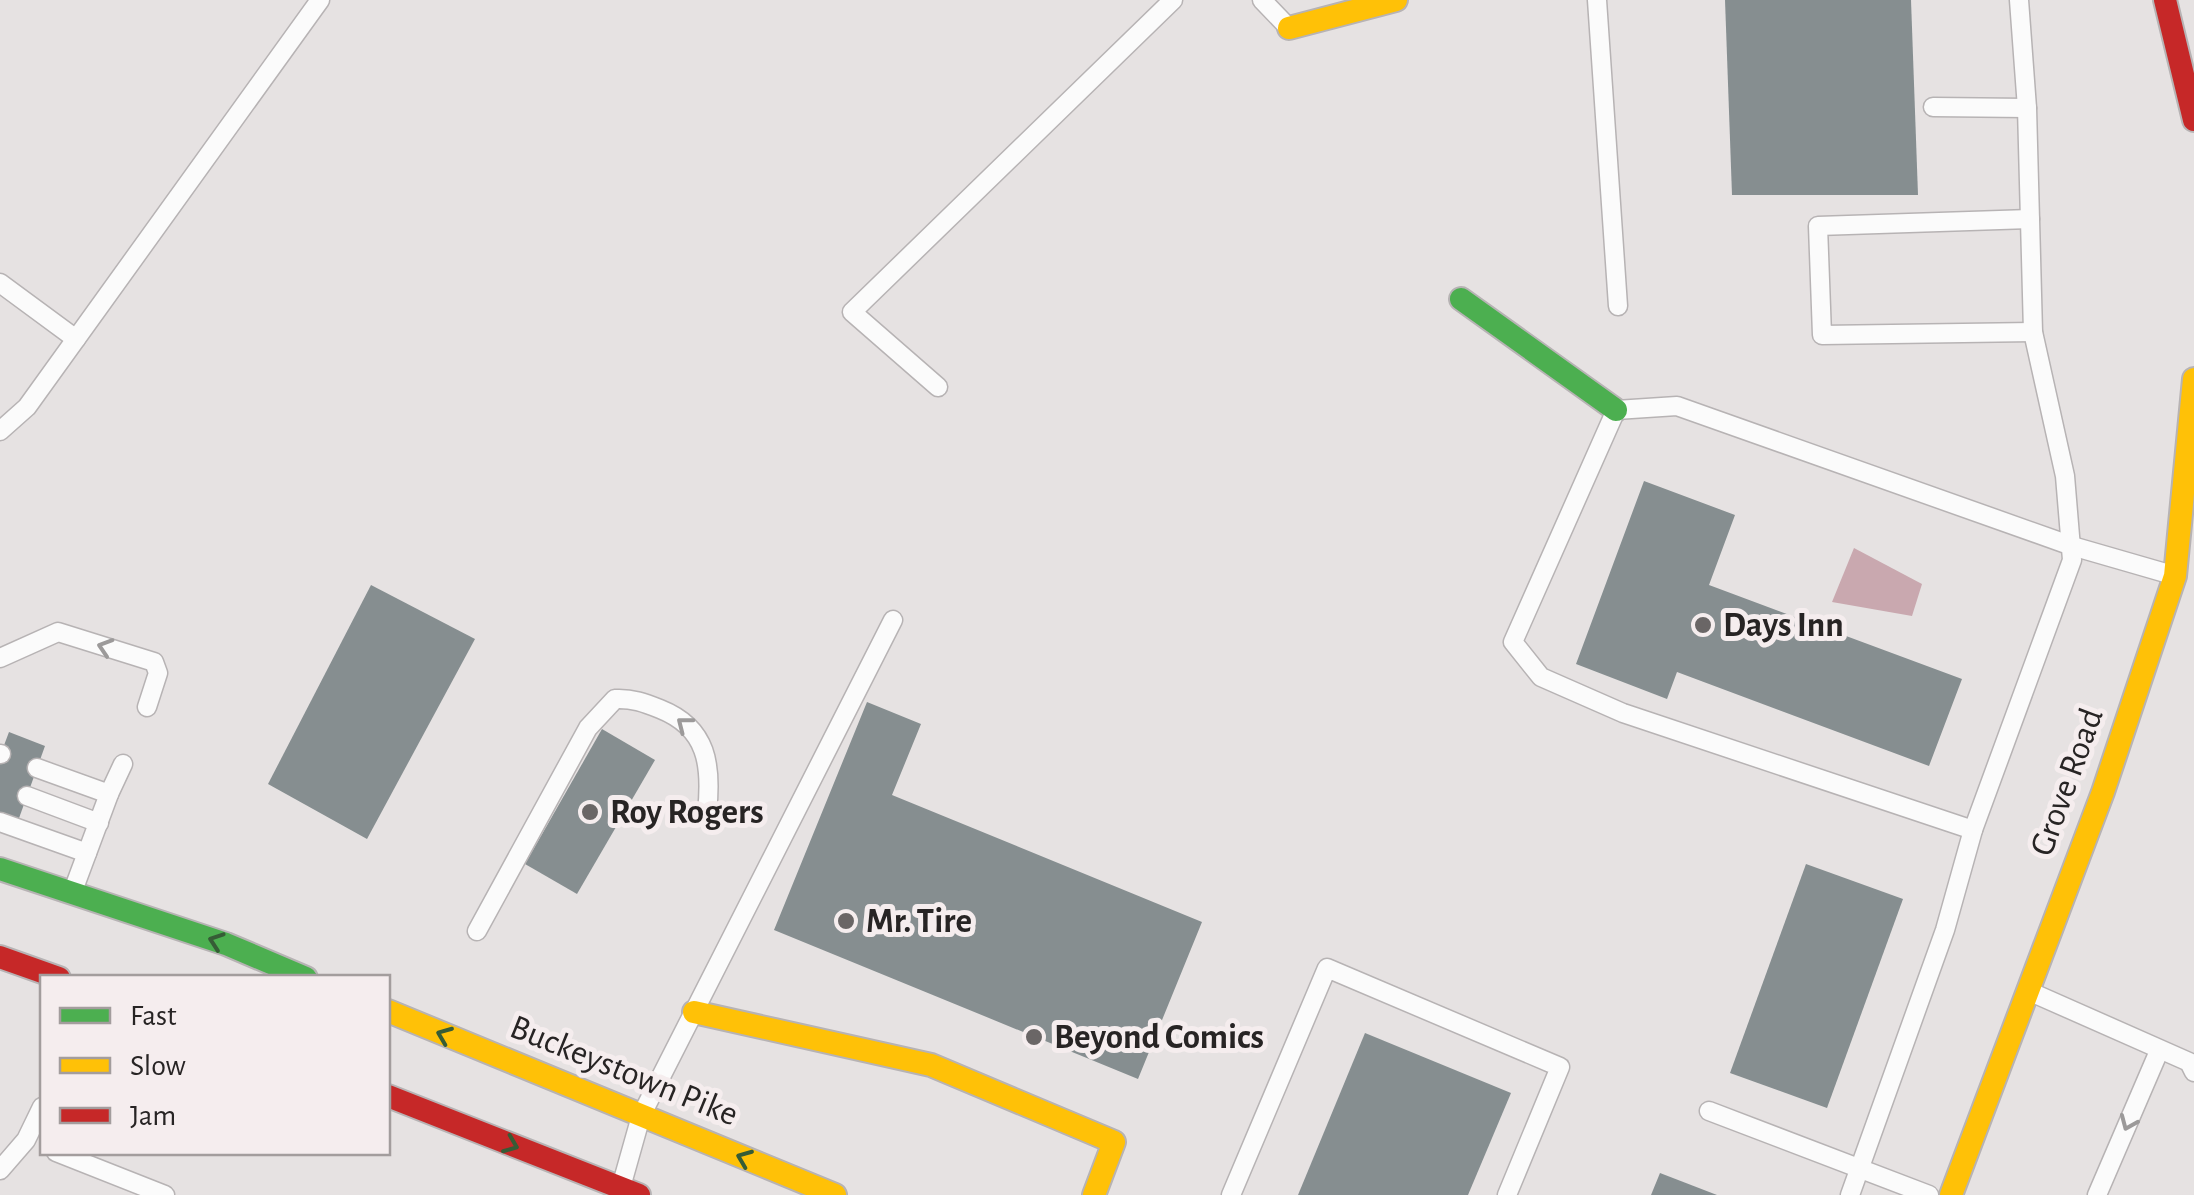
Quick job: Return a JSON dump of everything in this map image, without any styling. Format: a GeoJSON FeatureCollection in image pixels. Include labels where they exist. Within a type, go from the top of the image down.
{"type":"FeatureCollection","features":[{"type":"Feature","properties":{"kind":"street"},"geometry":{"type":"LineString","coordinates":[[1289,28],[1396,0]]}},
{"type":"Feature","properties":{"kind":"street"},"geometry":{"type":"LineString","coordinates":[[2165,0],[2194,120]]}},
{"type":"Feature","properties":{"kind":"street"},"geometry":{"type":"LineString","coordinates":[[1461,299],[1616,410]]}},
{"type":"Feature","properties":{"kind":"street","name":"Grove Road"},"geometry":{"type":"LineString","coordinates":[[1951,1195],[2185,578],[2194,380]]}},
{"type":"Feature","properties":{"kind":"street"},"geometry":{"type":"LineString","coordinates":[[0,869],[226,944],[299,975]]}},
{"type":"Feature","properties":{"kind":"street"},"geometry":{"type":"LineString","coordinates":[[5,959],[50,975]]}},
{"type":"Feature","properties":{"kind":"street","name":"Buckeystown Pike"},"geometry":{"type":"LineString","coordinates":[[390,1012],[835,1195]]}},
{"type":"Feature","properties":{"kind":"street"},"geometry":{"type":"LineString","coordinates":[[694,1012],[931,1065],[1114,1142],[1094,1195]]}},
{"type":"Feature","properties":{"kind":"street"},"geometry":{"type":"LineString","coordinates":[[390,1097],[626,1193]]}},
{"type":"Feature","properties":{"kind":"lane"},"geometry":{"type":"LineString","coordinates":[[0,431],[28,407],[320,0]]}},
{"type":"Feature","properties":{"kind":"lane"},"geometry":{"type":"LineString","coordinates":[[938,387],[852,312],[1173,0]]}},
{"type":"Feature","properties":{"kind":"lane"},"geometry":{"type":"LineString","coordinates":[[1262,0],[1289,28]]}},
{"type":"Feature","properties":{"kind":"lane"},"geometry":{"type":"LineString","coordinates":[[1597,0],[1618,306]]}},
{"type":"Feature","properties":{"kind":"lane"},"geometry":{"type":"LineString","coordinates":[[1850,1195],[1945,930],[1973,830],[2072,560],[2065,476],[2033,332],[2028,108],[2019,0]]}},
{"type":"Feature","properties":{"kind":"lane"},"geometry":{"type":"LineString","coordinates":[[1933,107],[2028,108]]}},
{"type":"Feature","properties":{"kind":"lane"},"geometry":{"type":"LineString","coordinates":[[2030,219],[1818,226],[1822,334],[2033,332]]}},
{"type":"Feature","properties":{"kind":"lane"},"geometry":{"type":"LineString","coordinates":[[0,283],[76,339]]}},
{"type":"Feature","properties":{"kind":"lane"},"geometry":{"type":"LineString","coordinates":[[1973,830],[1624,712],[1541,677],[1512,642],[1616,410],[1677,406],[2072,546],[2185,578]]}},
{"type":"Feature","properties":{"kind":"lane"},"geometry":{"type":"LineString","coordinates":[[626,1193],[642,1116],[893,620]]}},
{"type":"Feature","properties":{"kind":"lane"},"geometry":{"type":"LineString","coordinates":[[0,658],[58,632],[154,662],[158,673],[147,707]]}},
{"type":"Feature","properties":{"kind":"lane"},"geometry":{"type":"LineString","coordinates":[[478,931],[588,728],[615,699],[631,698],[686,721],[707,754],[711,775],[708,812]]}},
{"type":"Feature","properties":{"kind":"lane"},"geometry":{"type":"LineString","coordinates":[[72,893],[123,764]]}},
{"type":"Feature","properties":{"kind":"lane"},"geometry":{"type":"LineString","coordinates":[[38,768],[109,794]]}},
{"type":"Feature","properties":{"kind":"lane"},"geometry":{"type":"LineString","coordinates":[[27,796],[98,822]]}},
{"type":"Feature","properties":{"kind":"lane"},"geometry":{"type":"LineString","coordinates":[[0,822],[87,853]]}},
{"type":"Feature","properties":{"kind":"lane"},"geometry":{"type":"LineString","coordinates":[[5,959],[32,988]]}},
{"type":"Feature","properties":{"kind":"lane"},"geometry":{"type":"LineString","coordinates":[[1232,1195],[1328,968],[1560,1067],[1507,1195]]}},
{"type":"Feature","properties":{"kind":"lane"},"geometry":{"type":"LineString","coordinates":[[2028,991],[2189,1062],[2194,1072]]}},
{"type":"Feature","properties":{"kind":"lane"},"geometry":{"type":"LineString","coordinates":[[2098,1195],[2159,1051]]}},
{"type":"Feature","properties":{"kind":"lane"},"geometry":{"type":"LineString","coordinates":[[1708,1111],[1929,1195]]}},
{"type":"Feature","properties":{"kind":"lane"},"geometry":{"type":"LineString","coordinates":[[0,1170],[34,1144],[40,1116]]}},
{"type":"Feature","properties":{"kind":"lane"},"geometry":{"type":"LineString","coordinates":[[64,1155],[165,1195]]}},
{"type":"Feature","properties":{"kind":"shaded area"},"geometry":{"type":"Polygon","coordinates":[[[1854,548],[1922,584],[1912,616],[1832,602],[1854,548]]]}},
{"type":"Feature","properties":{"kind":"building"},"geometry":{"type":"Polygon","coordinates":[[[1725,0],[1911,0],[1918,195],[1732,195],[1725,0]]]}},
{"type":"Feature","properties":{"kind":"building","name":"Days Inn"},"geometry":{"type":"Polygon","coordinates":[[[1644,481],[1735,515],[1709,585],[1962,679],[1929,766],[1677,672],[1667,699],[1576,664],[1644,481]]]}},
{"type":"Feature","properties":{"kind":"building"},"geometry":{"type":"Polygon","coordinates":[[[371,585],[475,639],[367,839],[268,784],[371,585]]]}},
{"type":"Feature","properties":{"kind":"building"},"geometry":{"type":"Polygon","coordinates":[[[867,702],[921,724],[892,795],[1202,922],[1138,1079],[774,930],[867,702]]]}},
{"type":"Feature","properties":{"kind":"building","name":"Roy Rogers"},"geometry":{"type":"Polygon","coordinates":[[[602,729],[655,760],[577,894],[525,864],[602,729]]]}},
{"type":"Feature","properties":{"kind":"building"},"geometry":{"type":"Polygon","coordinates":[[[9,732],[45,746],[18,821],[0,814],[0,756],[9,732]]]}},
{"type":"Feature","properties":{"kind":"building"},"geometry":{"type":"Polygon","coordinates":[[[1806,864],[1903,899],[1827,1108],[1730,1073],[1806,864]]]}},
{"type":"Feature","properties":{"kind":"building"},"geometry":{"type":"Polygon","coordinates":[[[1365,1033],[1511,1093],[1468,1195],[1298,1195],[1365,1033]]]}},
{"type":"Feature","properties":{"kind":"building"},"geometry":{"type":"Polygon","coordinates":[[[1660,1173],[1717,1195],[1651,1195],[1660,1173]]]}},
{"type":"Feature","properties":{"kind":"traffic: fast"},"geometry":{"type":"LineString","coordinates":[[1461,299],[1616,410]]}},
{"type":"Feature","properties":{"kind":"traffic: fast"},"geometry":{"type":"LineString","coordinates":[[0,869],[226,944],[299,975]]}},
{"type":"Feature","properties":{"kind":"traffic: slow"},"geometry":{"type":"LineString","coordinates":[[1289,28],[1396,0]]}},
{"type":"Feature","properties":{"kind":"traffic: slow"},"geometry":{"type":"LineString","coordinates":[[1951,1195],[2103,792],[2175,576],[2194,379]]}},
{"type":"Feature","properties":{"kind":"traffic: slow"},"geometry":{"type":"LineString","coordinates":[[390,1012],[835,1195]]}},
{"type":"Feature","properties":{"kind":"traffic: slow"},"geometry":{"type":"LineString","coordinates":[[694,1012],[931,1065],[1114,1142],[1094,1195]]}},
{"type":"Feature","properties":{"kind":"traffic: jam"},"geometry":{"type":"LineString","coordinates":[[2165,0],[2194,120]]}},
{"type":"Feature","properties":{"kind":"traffic: jam"},"geometry":{"type":"LineString","coordinates":[[0,957],[51,975]]}},
{"type":"Feature","properties":{"kind":"traffic: jam"},"geometry":{"type":"LineString","coordinates":[[390,1097],[639,1195]]}},
{"type":"Feature","properties":{"kind":"place","name":"Days Inn"},"geometry":{"type":"Point","coordinates":[1703,625]}},
{"type":"Feature","properties":{"kind":"place","name":"Roy Rogers"},"geometry":{"type":"Point","coordinates":[590,812]}},
{"type":"Feature","properties":{"kind":"place","name":"Mr. Tire"},"geometry":{"type":"Point","coordinates":[846,921]}},
{"type":"Feature","properties":{"kind":"place","name":"Beyond Comics"},"geometry":{"type":"Point","coordinates":[1034,1037]}}]}
